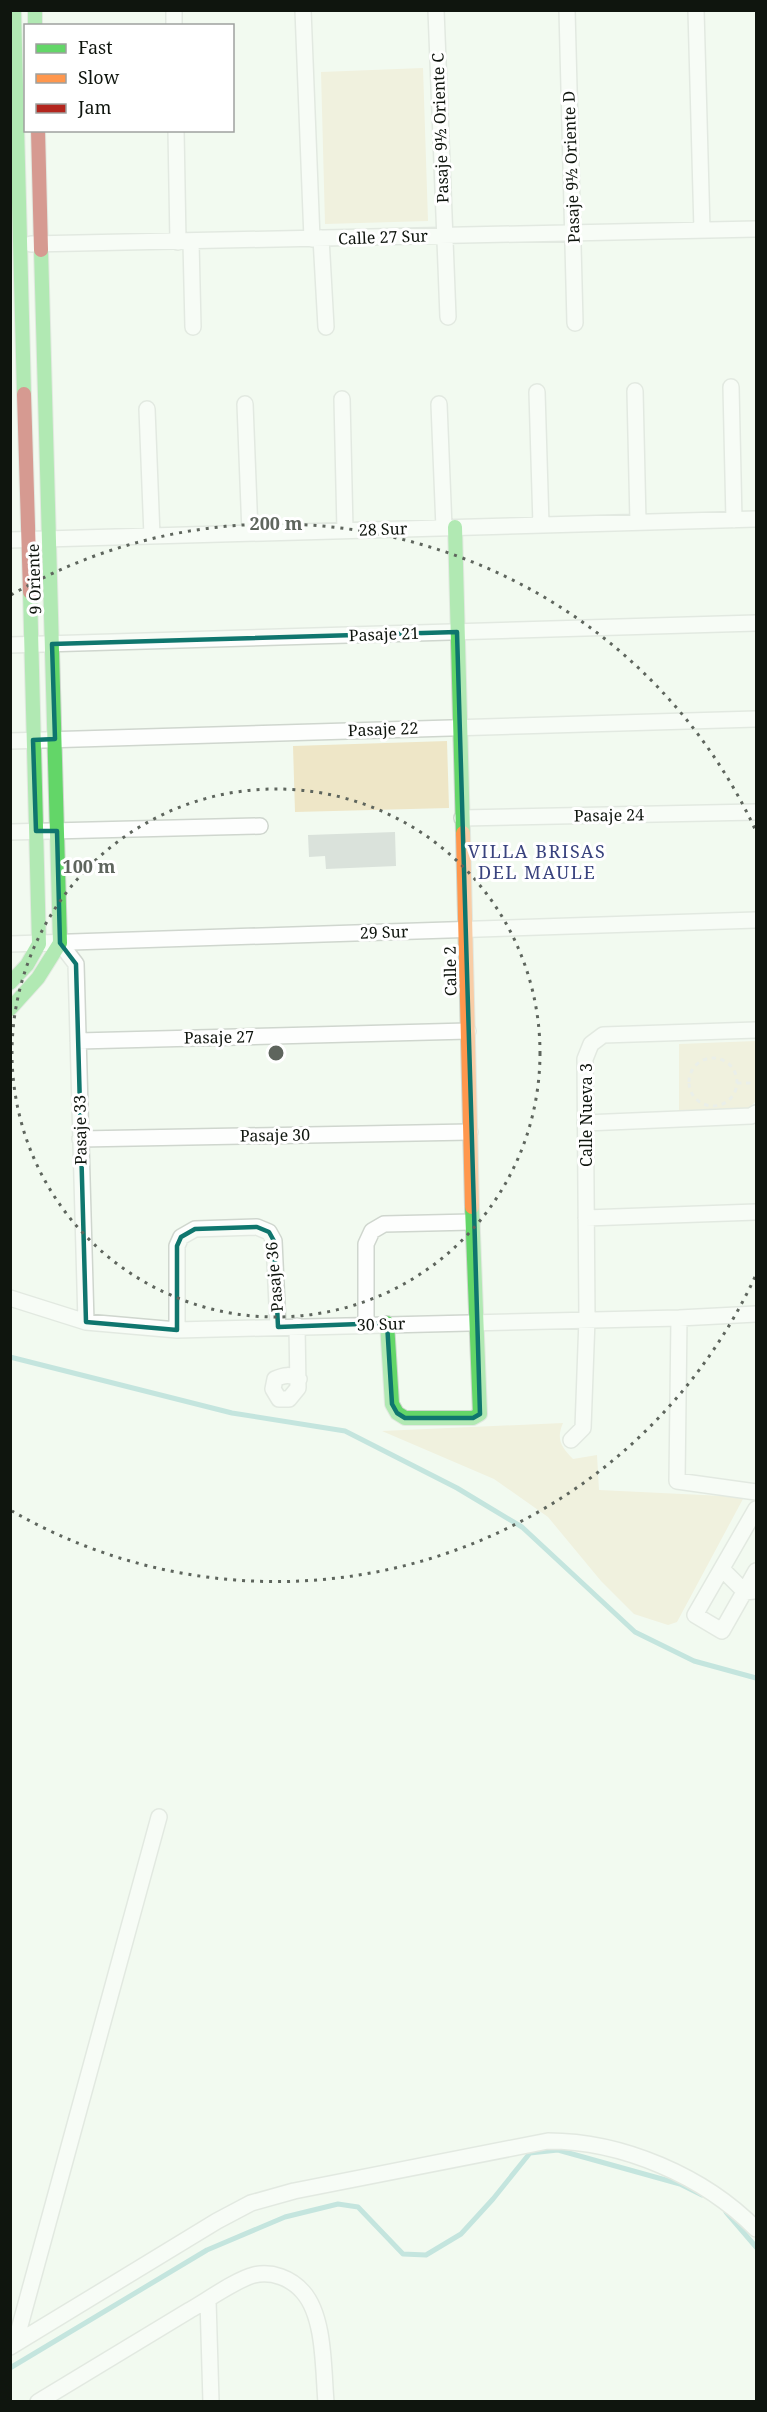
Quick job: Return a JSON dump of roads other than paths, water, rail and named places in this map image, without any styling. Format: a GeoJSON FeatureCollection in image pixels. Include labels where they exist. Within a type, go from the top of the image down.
{"type":"FeatureCollection","features":[{"type":"Feature","properties":{"kind":"street","name":"9 Oriente"},"geometry":{"type":"LineString","coordinates":[[14,10],[15,245],[28,539],[39,944]]}},
{"type":"Feature","properties":{"kind":"street"},"geometry":{"type":"LineString","coordinates":[[303,10],[317,238],[326,327]]}},
{"type":"Feature","properties":{"kind":"street","name":"Pasaje 9½ Oriente C"},"geometry":{"type":"LineString","coordinates":[[436,10],[448,317]]}},
{"type":"Feature","properties":{"kind":"street","name":"Pasaje 9½ Oriente D"},"geometry":{"type":"LineString","coordinates":[[567,10],[575,322]]}},
{"type":"Feature","properties":{"kind":"street"},"geometry":{"type":"LineString","coordinates":[[696,10],[702,230]]}},
{"type":"Feature","properties":{"kind":"street","name":"9 Oriente"},"geometry":{"type":"LineString","coordinates":[[38,132],[60,943]]}},
{"type":"Feature","properties":{"kind":"street"},"geometry":{"type":"LineString","coordinates":[[176,132],[193,327]]}},
{"type":"Feature","properties":{"kind":"street","name":"Calle 27 Sur"},"geometry":{"type":"LineString","coordinates":[[15,245],[756,229]]}},
{"type":"Feature","properties":{"kind":"street"},"geometry":{"type":"LineString","coordinates":[[731,387],[734,520]]}},
{"type":"Feature","properties":{"kind":"street"},"geometry":{"type":"LineString","coordinates":[[635,391],[638,522]]}},
{"type":"Feature","properties":{"kind":"street"},"geometry":{"type":"LineString","coordinates":[[537,392],[541,525]]}},
{"type":"Feature","properties":{"kind":"street"},"geometry":{"type":"LineString","coordinates":[[342,399],[345,530]]}},
{"type":"Feature","properties":{"kind":"street"},"geometry":{"type":"LineString","coordinates":[[245,404],[250,533]]}},
{"type":"Feature","properties":{"kind":"street"},"geometry":{"type":"LineString","coordinates":[[439,404],[449,528]]}},
{"type":"Feature","properties":{"kind":"street"},"geometry":{"type":"LineString","coordinates":[[147,409],[152,536]]}},
{"type":"Feature","properties":{"kind":"street","name":"28 Sur"},"geometry":{"type":"LineString","coordinates":[[10,540],[756,519]]}},
{"type":"Feature","properties":{"kind":"street","name":"Calle 2"},"geometry":{"type":"LineString","coordinates":[[387,1323],[392,1404],[397,1413],[405,1418],[473,1418],[480,1414],[472,1222],[457,632],[449,528]]}},
{"type":"Feature","properties":{"kind":"street","name":"Pasaje 21"},"geometry":{"type":"LineString","coordinates":[[10,645],[756,623]]}},
{"type":"Feature","properties":{"kind":"street","name":"Pasaje 22"},"geometry":{"type":"LineString","coordinates":[[10,741],[756,719]]}},
{"type":"Feature","properties":{"kind":"street","name":"Pasaje 24"},"geometry":{"type":"LineString","coordinates":[[462,818],[756,812]]}},
{"type":"Feature","properties":{"kind":"street"},"geometry":{"type":"LineString","coordinates":[[10,832],[260,826]]}},
{"type":"Feature","properties":{"kind":"street","name":"29 Sur"},"geometry":{"type":"LineString","coordinates":[[10,944],[756,920]]}},
{"type":"Feature","properties":{"kind":"street"},"geometry":{"type":"LineString","coordinates":[[10,1009],[30,990],[51,962],[60,943]]}},
{"type":"Feature","properties":{"kind":"street","name":"Pasaje 33"},"geometry":{"type":"LineString","coordinates":[[60,943],[76,964],[86,1322]]}},
{"type":"Feature","properties":{"kind":"street"},"geometry":{"type":"LineString","coordinates":[[10,984],[27,965],[39,944]]}},
{"type":"Feature","properties":{"kind":"street","name":"Calle Nueva 3"},"geometry":{"type":"LineString","coordinates":[[571,1440],[584,1428],[587,1319],[585,1059],[591,1044],[603,1035],[756,1030]]}},
{"type":"Feature","properties":{"kind":"street","name":"Pasaje 27"},"geometry":{"type":"LineString","coordinates":[[78,1041],[468,1031]]}},
{"type":"Feature","properties":{"kind":"street"},"geometry":{"type":"LineString","coordinates":[[585,1123],[751,1116],[756,1113]]}},
{"type":"Feature","properties":{"kind":"street","name":"Pasaje 30"},"geometry":{"type":"LineString","coordinates":[[80,1139],[470,1132]]}},
{"type":"Feature","properties":{"kind":"street"},"geometry":{"type":"LineString","coordinates":[[586,1218],[756,1212]]}},
{"type":"Feature","properties":{"kind":"street"},"geometry":{"type":"LineString","coordinates":[[366,1324],[366,1244],[372,1231],[384,1224],[472,1222]]}},
{"type":"Feature","properties":{"kind":"street","name":"Pasaje 36"},"geometry":{"type":"LineString","coordinates":[[177,1330],[177,1246],[181,1237],[195,1229],[257,1227],[269,1232],[274,1241],[278,1327]]}},
{"type":"Feature","properties":{"kind":"street","name":"30 Sur"},"geometry":{"type":"LineString","coordinates":[[10,1298],[86,1322],[177,1330],[387,1323],[679,1318],[756,1314]]}},
{"type":"Feature","properties":{"kind":"street"},"geometry":{"type":"LineString","coordinates":[[679,1318],[677,1480],[756,1492]]}},
{"type":"Feature","properties":{"kind":"street"},"geometry":{"type":"LineString","coordinates":[[297,1326],[299,1378]]}},
{"type":"Feature","properties":{"kind":"street"},"geometry":{"type":"LineString","coordinates":[[756,1509],[694,1615],[722,1631],[751,1591],[756,1571]]}},
{"type":"Feature","properties":{"kind":"street"},"geometry":{"type":"LineString","coordinates":[[722,1569],[751,1591]]}},
{"type":"Feature","properties":{"kind":"street"},"geometry":{"type":"LineString","coordinates":[[13,2346],[159,1817]]}},
{"type":"Feature","properties":{"kind":"street"},"geometry":{"type":"LineString","coordinates":[[13,2346],[217,2221],[251,2204],[294,2191],[548,2141],[605,2146],[676,2173],[715,2194],[756,2229]]}},
{"type":"Feature","properties":{"kind":"street"},"geometry":{"type":"LineString","coordinates":[[38,2402],[251,2276],[274,2275],[293,2283],[304,2292],[318,2320],[326,2402]]}},
{"type":"Feature","properties":{"kind":"street"},"geometry":{"type":"LineString","coordinates":[[208,2300],[211,2402]]}},
{"type":"Feature","properties":{"kind":"waterway"},"geometry":{"type":"LineString","coordinates":[[10,1357],[232,1413],[345,1431],[457,1488],[522,1527],[635,1632],[694,1661],[756,1678]]}},
{"type":"Feature","properties":{"kind":"waterway"},"geometry":{"type":"LineString","coordinates":[[10,2368],[207,2250],[285,2217],[338,2204],[358,2207],[403,2254],[426,2255],[461,2234],[530,2153],[558,2150],[680,2184],[702,2195]]}},
{"type":"Feature","properties":{"kind":"waterway"},"geometry":{"type":"LineString","coordinates":[[726,2212],[756,2247]]}},
{"type":"Feature","properties":{"kind":"district","name":"VILLA BRISAS DEL MAULE"},"geometry":{"type":"Point","coordinates":[537,861]}}]}
